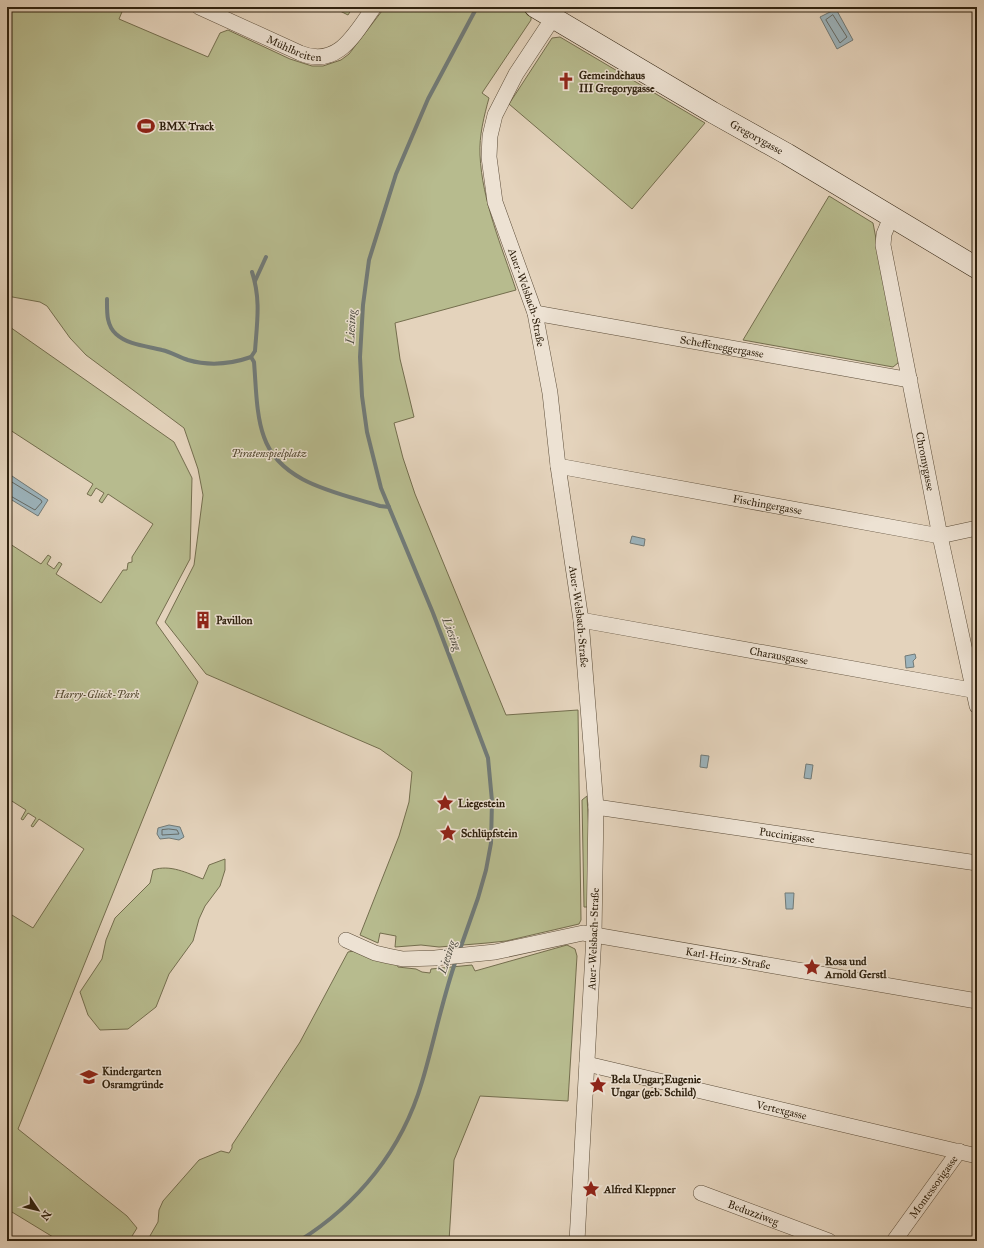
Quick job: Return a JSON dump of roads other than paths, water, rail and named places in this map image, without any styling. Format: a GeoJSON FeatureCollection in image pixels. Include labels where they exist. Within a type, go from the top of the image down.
{"type":"FeatureCollection","features":[{"type":"Feature","properties":{"kind":"street","name":"Mühlbreiten"},"geometry":{"type":"LineString","coordinates":[[199,7],[300,53],[317,58],[329,56],[344,47],[374,7]]}},
{"type":"Feature","properties":{"kind":"street","name":"Gregorygasse"},"geometry":{"type":"LineString","coordinates":[[536,7],[977,268]]}},
{"type":"Feature","properties":{"kind":"street","name":"Auer-Welsbach-Straße"},"geometry":{"type":"LineString","coordinates":[[553,18],[516,74],[495,114],[490,136],[488,158],[495,202],[534,314],[550,392],[558,466],[581,620],[596,807],[594,935],[577,1241]]}},
{"type":"Feature","properties":{"kind":"street","name":"Chromygasse"},"geometry":{"type":"LineString","coordinates":[[891,217],[884,234],[883,245],[940,536],[975,691],[977,706]]}},
{"type":"Feature","properties":{"kind":"street","name":"Scheffeneggergasse"},"geometry":{"type":"LineString","coordinates":[[534,314],[910,380]]}},
{"type":"Feature","properties":{"kind":"street","name":"Fischingergasse"},"geometry":{"type":"LineString","coordinates":[[558,466],[940,536],[977,528]]}},
{"type":"Feature","properties":{"kind":"street","name":"Charausgasse"},"geometry":{"type":"LineString","coordinates":[[581,620],[975,691]]}},
{"type":"Feature","properties":{"kind":"street","name":"Puccinigasse"},"geometry":{"type":"LineString","coordinates":[[596,807],[977,863]]}},
{"type":"Feature","properties":{"kind":"street","name":"Karl-Heinz-Straße"},"geometry":{"type":"LineString","coordinates":[[346,940],[375,953],[403,959],[480,954],[583,933],[977,1002]]}},
{"type":"Feature","properties":{"kind":"street","name":"Vertexgasse"},"geometry":{"type":"LineString","coordinates":[[587,1064],[977,1156]]}},
{"type":"Feature","properties":{"kind":"street","name":"Montessorigasse"},"geometry":{"type":"LineString","coordinates":[[894,1241],[959,1151]]}},
{"type":"Feature","properties":{"kind":"street","name":"Beduzziweg"},"geometry":{"type":"LineString","coordinates":[[701,1194],[829,1241]]}},
{"type":"Feature","properties":{"kind":"water"},"geometry":{"type":"Polygon","coordinates":[[[836,9],[853,40],[837,49],[820,17],[836,9]]]}},
{"type":"Feature","properties":{"kind":"water"},"geometry":{"type":"Polygon","coordinates":[[[9,474],[48,500],[38,516],[7,497],[7,478],[9,474]]]}},
{"type":"Feature","properties":{"kind":"water"},"geometry":{"type":"Polygon","coordinates":[[[632,536],[645,539],[644,546],[630,543],[632,536]]]}},
{"type":"Feature","properties":{"kind":"water"},"geometry":{"type":"Polygon","coordinates":[[[915,654],[916,658],[913,661],[914,667],[906,668],[905,656],[915,654]]]}},
{"type":"Feature","properties":{"kind":"water"},"geometry":{"type":"Polygon","coordinates":[[[701,755],[709,756],[707,768],[700,767],[701,755]]]}},
{"type":"Feature","properties":{"kind":"water"},"geometry":{"type":"Polygon","coordinates":[[[806,764],[813,765],[811,779],[804,778],[806,764]]]}},
{"type":"Feature","properties":{"kind":"water"},"geometry":{"type":"Polygon","coordinates":[[[169,825],[180,827],[184,837],[179,840],[169,838],[160,839],[157,834],[158,828],[169,825]]]}},
{"type":"Feature","properties":{"kind":"water"},"geometry":{"type":"Polygon","coordinates":[[[785,893],[794,893],[793,909],[786,909],[785,893]]]}},
{"type":"Feature","properties":{"kind":"waterway","name":"Liesing"},"geometry":{"type":"LineString","coordinates":[[459,952],[478,898],[486,870],[491,843],[492,801],[488,758],[433,613],[381,488],[367,432],[362,396],[360,357],[363,305],[369,260],[396,174],[428,99],[477,7]]}},
{"type":"Feature","properties":{"kind":"waterway"},"geometry":{"type":"LineString","coordinates":[[255,281],[266,257]]}},
{"type":"Feature","properties":{"kind":"waterway"},"geometry":{"type":"LineString","coordinates":[[251,357],[255,351],[258,311],[257,292],[252,272]]}},
{"type":"Feature","properties":{"kind":"waterway"},"geometry":{"type":"LineString","coordinates":[[107,299],[110,326],[116,334],[126,341],[165,351],[196,362],[212,364],[228,363],[251,357],[254,362],[261,429],[272,453],[283,466],[297,476],[330,491],[380,506],[389,507]]}},
{"type":"Feature","properties":{"kind":"waterway","name":"Liesing"},"geometry":{"type":"LineString","coordinates":[[299,1241],[340,1210],[359,1192],[390,1152],[403,1130],[422,1082],[446,990],[456,960]]}},
{"type":"Feature","properties":{"kind":"place","name":"Gemeindehaus III Gregorygasse"},"geometry":{"type":"Point","coordinates":[566,81]}},
{"type":"Feature","properties":{"kind":"place","name":"BMX Track"},"geometry":{"type":"Point","coordinates":[146,126]}},
{"type":"Feature","properties":{"kind":"place","name":"Pavillon"},"geometry":{"type":"Point","coordinates":[203,620]}},
{"type":"Feature","properties":{"kind":"place","name":"Liegestein"},"geometry":{"type":"Point","coordinates":[445,803]}},
{"type":"Feature","properties":{"kind":"place","name":"Schlüpfstein"},"geometry":{"type":"Point","coordinates":[448,833]}},
{"type":"Feature","properties":{"kind":"place","name":"Rosa und Arnold Gerstl"},"geometry":{"type":"Point","coordinates":[812,967]}},
{"type":"Feature","properties":{"kind":"place","name":"Kindergarten Osramgründe"},"geometry":{"type":"Point","coordinates":[89,1077]}},
{"type":"Feature","properties":{"kind":"place","name":"Bela Ungar;Eugenie Ungar (geb. Schild)"},"geometry":{"type":"Point","coordinates":[598,1085]}},
{"type":"Feature","properties":{"kind":"place","name":"Alfred Kleppner"},"geometry":{"type":"Point","coordinates":[591,1189]}},
{"type":"Feature","properties":{"kind":"park label","name":"Piratenspielplatz"},"geometry":{"type":"Point","coordinates":[269,453]}},
{"type":"Feature","properties":{"kind":"park label","name":"Harry-Glück-Park"},"geometry":{"type":"Point","coordinates":[97,694]}}]}
